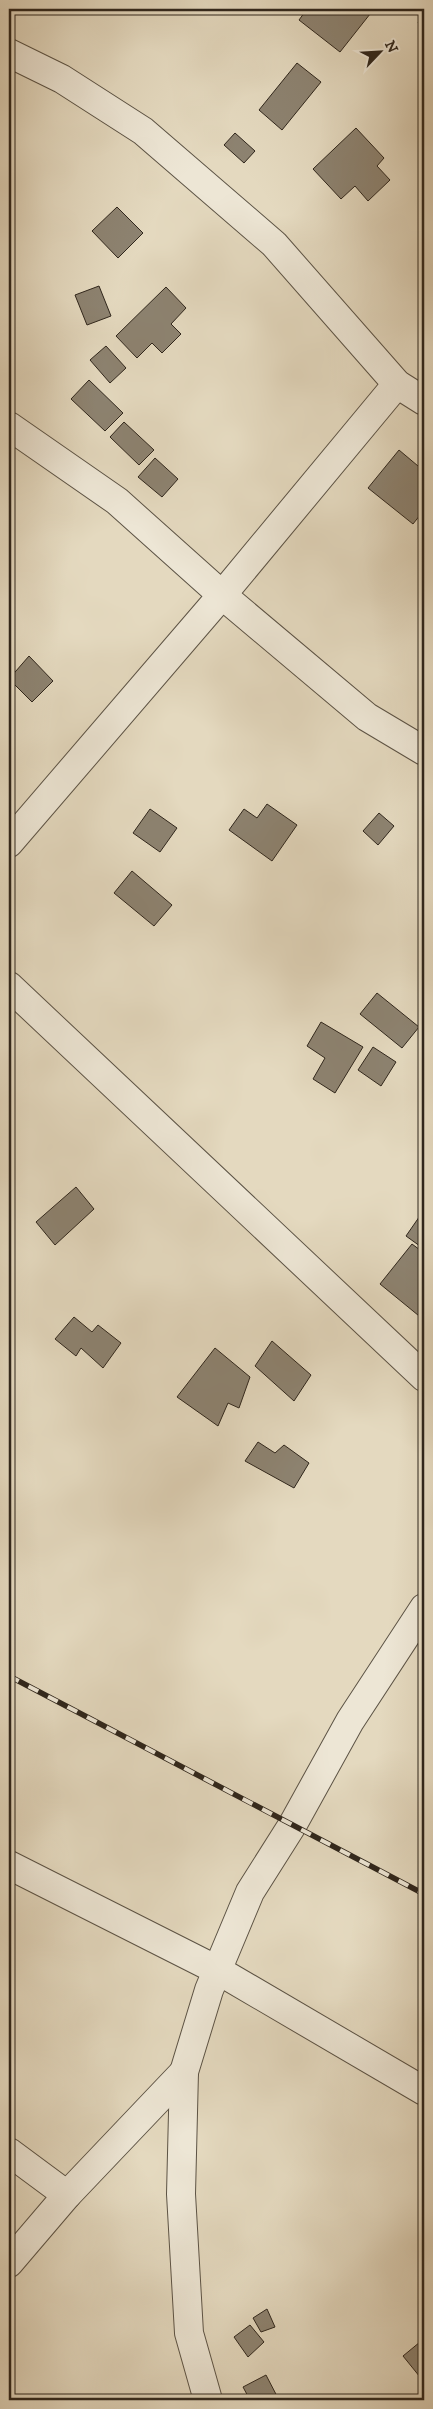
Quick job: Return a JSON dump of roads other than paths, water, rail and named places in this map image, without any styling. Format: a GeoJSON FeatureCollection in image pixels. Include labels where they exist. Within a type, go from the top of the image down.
{"type":"FeatureCollection","features":[{"type":"Feature","properties":{"kind":"street"},"geometry":{"type":"LineString","coordinates":[[9,53],[78,89],[143,131],[274,244],[397,384],[424,401]]}},
{"type":"Feature","properties":{"kind":"street"},"geometry":{"type":"LineString","coordinates":[[9,843],[222,595],[397,384]]}},
{"type":"Feature","properties":{"kind":"street"},"geometry":{"type":"LineString","coordinates":[[9,426],[117,501],[222,595],[366,717],[424,752]]}},
{"type":"Feature","properties":{"kind":"street"},"geometry":{"type":"LineString","coordinates":[[9,986],[424,1377]]}},
{"type":"Feature","properties":{"kind":"street"},"geometry":{"type":"LineString","coordinates":[[208,2400],[189,2333],[181,2194],[184,2072],[209,1990],[219,1970],[250,1892],[293,1824],[350,1721],[424,1608]]}},
{"type":"Feature","properties":{"kind":"street"},"geometry":{"type":"LineString","coordinates":[[9,1865],[219,1970],[422,2092]]}},
{"type":"Feature","properties":{"kind":"street"},"geometry":{"type":"LineString","coordinates":[[9,2263],[67,2195],[184,2072]]}},
{"type":"Feature","properties":{"kind":"street"},"geometry":{"type":"LineString","coordinates":[[9,2152],[67,2195]]}},
{"type":"Feature","properties":{"kind":"railway"},"geometry":{"type":"LineString","coordinates":[[9,1676],[424,1894]]}}]}
